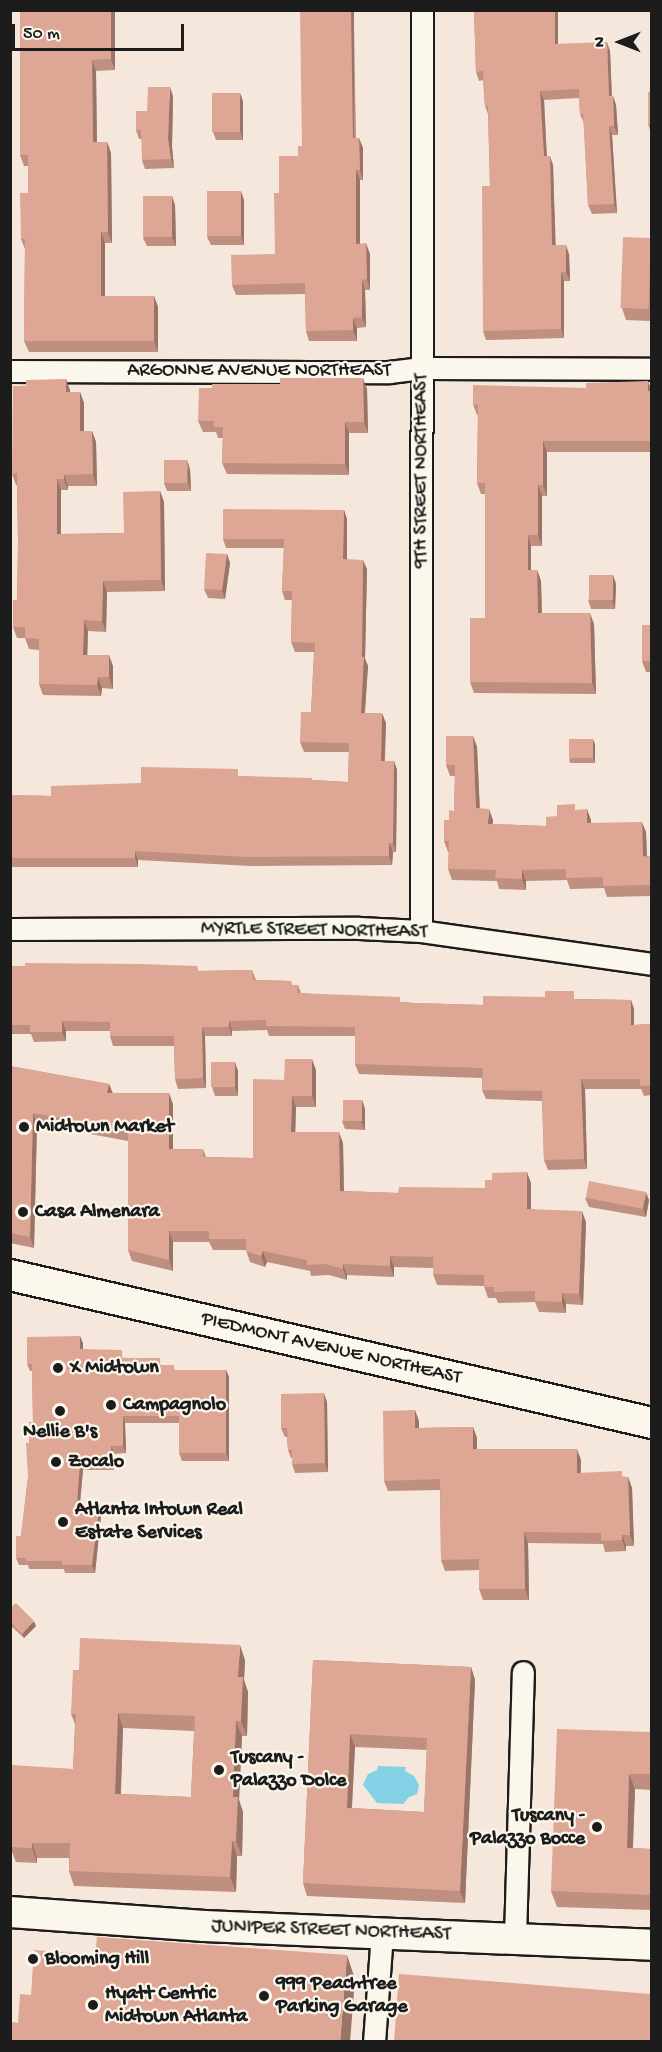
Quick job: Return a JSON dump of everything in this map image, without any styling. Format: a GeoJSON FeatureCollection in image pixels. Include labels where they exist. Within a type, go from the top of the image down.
{"type":"FeatureCollection","features":[{"type":"Feature","properties":{"kind":"main road","name":"PIEDMONT AVENUE NORTHEAST"},"geometry":{"type":"LineString","coordinates":[[10,1275],[651,1423]]}},
{"type":"Feature","properties":{"kind":"main road","name":"JUNIPER STREET NORTHEAST"},"geometry":{"type":"LineString","coordinates":[[10,1912],[204,1926],[515,1937],[651,1945]]}},
{"type":"Feature","properties":{"kind":"street","name":"9TH STREET NORTHEAST"},"geometry":{"type":"LineString","coordinates":[[421,931],[422,10]]}},
{"type":"Feature","properties":{"kind":"street","name":"ARGONNE AVENUE NORTHEAST"},"geometry":{"type":"LineString","coordinates":[[10,371],[389,372],[422,368],[651,369]]}},
{"type":"Feature","properties":{"kind":"street","name":"MYRTLE STREET NORTHEAST"},"geometry":{"type":"LineString","coordinates":[[10,929],[359,928],[421,931],[651,964]]}},
{"type":"Feature","properties":{"kind":"street"},"geometry":{"type":"LineString","coordinates":[[515,1937],[523,1672]]}},
{"type":"Feature","properties":{"kind":"street"},"geometry":{"type":"LineString","coordinates":[[374,2042],[382,1933]]}},
{"type":"Feature","properties":{"kind":"water"},"geometry":{"type":"Polygon","coordinates":[[[378,1766],[406,1767],[405,1771],[414,1776],[419,1785],[417,1794],[409,1797],[403,1804],[377,1803],[363,1785],[368,1774],[377,1770],[378,1766]]]}},
{"type":"Feature","properties":{"kind":"building"},"geometry":{"type":"Polygon","coordinates":[[[20,10],[111,10],[111,59],[92,60],[93,142],[107,142],[108,232],[101,232],[101,296],[154,296],[154,341],[24,341],[25,239],[21,239],[20,193],[28,193],[28,155],[20,155],[20,10]]]}},
{"type":"Feature","properties":{"kind":"building"},"geometry":{"type":"Polygon","coordinates":[[[300,10],[351,10],[353,138],[359,138],[360,170],[356,170],[356,244],[366,243],[367,279],[362,280],[362,317],[353,318],[353,330],[306,331],[305,283],[232,285],[231,255],[275,254],[274,193],[279,193],[279,156],[298,156],[298,146],[302,146],[300,10]]]}},
{"type":"Feature","properties":{"kind":"building"},"geometry":{"type":"Polygon","coordinates":[[[474,10],[555,10],[555,44],[607,42],[609,96],[613,96],[614,126],[609,126],[614,204],[588,205],[583,114],[580,114],[579,89],[540,91],[544,156],[550,156],[552,245],[566,245],[566,272],[561,272],[561,329],[483,331],[482,186],[490,186],[488,106],[485,106],[483,71],[476,72],[474,10]]]}},
{"type":"Feature","properties":{"kind":"building"},"geometry":{"type":"Polygon","coordinates":[[[148,87],[170,87],[168,139],[171,159],[142,160],[141,130],[136,130],[136,111],[147,111],[148,87]]]}},
{"type":"Feature","properties":{"kind":"building"},"geometry":{"type":"Polygon","coordinates":[[[648,92],[651,92],[651,124],[648,124],[648,92]]]}},
{"type":"Feature","properties":{"kind":"building"},"geometry":{"type":"Polygon","coordinates":[[[212,93],[240,93],[240,132],[212,132],[212,93]]]}},
{"type":"Feature","properties":{"kind":"building"},"geometry":{"type":"Polygon","coordinates":[[[207,191],[241,191],[241,236],[207,236],[207,191]]]}},
{"type":"Feature","properties":{"kind":"building"},"geometry":{"type":"Polygon","coordinates":[[[143,196],[172,196],[172,237],[143,237],[143,196]]]}},
{"type":"Feature","properties":{"kind":"building"},"geometry":{"type":"Polygon","coordinates":[[[623,237],[651,238],[649,309],[621,308],[623,237]]]}},
{"type":"Feature","properties":{"kind":"building"},"geometry":{"type":"Polygon","coordinates":[[[280,378],[363,378],[364,422],[345,422],[345,464],[222,463],[223,427],[214,427],[214,421],[198,421],[199,388],[212,388],[212,384],[280,384],[280,378]]]}},
{"type":"Feature","properties":{"kind":"building"},"geometry":{"type":"Polygon","coordinates":[[[66,379],[66,392],[80,392],[80,431],[92,431],[93,474],[64,475],[64,479],[57,479],[57,534],[124,533],[123,492],[160,491],[161,580],[103,581],[102,621],[84,620],[83,655],[109,655],[109,677],[98,677],[97,685],[39,684],[39,639],[25,638],[25,627],[13,627],[13,600],[17,600],[18,543],[17,473],[12,474],[13,386],[26,386],[26,380],[66,379]]]}},
{"type":"Feature","properties":{"kind":"building"},"geometry":{"type":"Polygon","coordinates":[[[648,381],[648,391],[651,391],[651,441],[543,441],[543,485],[538,485],[538,535],[528,535],[528,570],[537,570],[538,613],[590,613],[592,683],[470,682],[470,618],[485,618],[485,483],[477,483],[478,405],[473,404],[473,385],[586,388],[586,383],[648,381]]]}},
{"type":"Feature","properties":{"kind":"building"},"geometry":{"type":"Polygon","coordinates":[[[164,460],[187,460],[187,483],[164,483],[164,460]]]}},
{"type":"Feature","properties":{"kind":"building"},"geometry":{"type":"Polygon","coordinates":[[[223,509],[344,510],[343,559],[363,560],[362,657],[364,657],[361,713],[382,713],[381,761],[394,761],[393,843],[389,843],[389,856],[248,857],[135,851],[135,858],[10,858],[10,795],[51,796],[51,786],[141,783],[141,767],[238,769],[238,776],[312,778],[312,780],[348,782],[349,743],[300,742],[301,712],[311,712],[315,643],[291,642],[292,591],[282,591],[284,539],[223,539],[223,509]]]}},
{"type":"Feature","properties":{"kind":"building"},"geometry":{"type":"Polygon","coordinates":[[[206,553],[227,554],[222,590],[204,589],[206,553]]]}},
{"type":"Feature","properties":{"kind":"building"},"geometry":{"type":"Polygon","coordinates":[[[589,575],[613,575],[613,600],[589,600],[589,575]]]}},
{"type":"Feature","properties":{"kind":"building"},"geometry":{"type":"Polygon","coordinates":[[[642,625],[651,625],[651,661],[642,661],[642,625]]]}},
{"type":"Feature","properties":{"kind":"building"},"geometry":{"type":"Polygon","coordinates":[[[446,736],[473,736],[476,808],[489,809],[488,824],[546,826],[546,817],[557,816],[557,805],[575,804],[575,810],[587,809],[587,823],[642,822],[643,856],[651,857],[651,885],[603,886],[603,877],[566,878],[566,869],[522,870],[522,879],[495,878],[496,870],[448,869],[449,841],[444,841],[444,820],[449,820],[449,810],[454,811],[455,765],[446,765],[446,736]]]}},
{"type":"Feature","properties":{"kind":"building"},"geometry":{"type":"Polygon","coordinates":[[[569,739],[593,739],[593,758],[569,758],[569,739]]]}},
{"type":"Feature","properties":{"kind":"building"},"geometry":{"type":"Polygon","coordinates":[[[25,963],[197,966],[197,971],[252,970],[253,980],[291,981],[291,985],[298,985],[297,993],[400,997],[400,1002],[414,1003],[483,1005],[483,996],[545,997],[545,991],[574,991],[574,999],[631,1000],[631,1025],[651,1024],[651,1085],[640,1086],[640,1079],[581,1079],[584,1159],[544,1160],[542,1091],[482,1090],[483,1068],[355,1064],[355,1027],[266,1026],[266,1020],[229,1021],[229,1027],[202,1027],[203,1078],[175,1079],[174,1036],[110,1036],[110,1022],[62,1021],[62,1032],[30,1032],[30,1025],[10,1025],[10,966],[25,966],[25,963]]]}},
{"type":"Feature","properties":{"kind":"building"},"geometry":{"type":"Polygon","coordinates":[[[285,1059],[312,1059],[312,1096],[292,1096],[291,1132],[339,1132],[340,1191],[398,1193],[399,1187],[485,1188],[485,1180],[492,1180],[492,1173],[527,1172],[527,1209],[582,1211],[579,1294],[562,1293],[562,1302],[535,1301],[535,1291],[494,1292],[494,1287],[484,1287],[484,1275],[433,1274],[433,1257],[390,1256],[390,1266],[343,1264],[343,1269],[325,1264],[307,1265],[307,1260],[263,1251],[261,1256],[246,1251],[246,1239],[209,1239],[209,1231],[169,1231],[169,1260],[128,1250],[128,1131],[33,1113],[30,1237],[10,1233],[10,1066],[109,1084],[107,1093],[169,1093],[169,1149],[203,1149],[203,1157],[253,1158],[253,1079],[284,1080],[285,1059]]]}},
{"type":"Feature","properties":{"kind":"building"},"geometry":{"type":"Polygon","coordinates":[[[211,1062],[235,1062],[235,1087],[211,1087],[211,1062]]]}},
{"type":"Feature","properties":{"kind":"building"},"geometry":{"type":"Polygon","coordinates":[[[343,1100],[362,1100],[362,1121],[343,1121],[343,1100]]]}},
{"type":"Feature","properties":{"kind":"building"},"geometry":{"type":"Polygon","coordinates":[[[589,1181],[646,1192],[643,1209],[586,1198],[589,1181]]]}},
{"type":"Feature","properties":{"kind":"building"},"geometry":{"type":"Polygon","coordinates":[[[80,1336],[80,1349],[122,1350],[122,1358],[160,1358],[160,1365],[174,1365],[174,1370],[226,1370],[226,1453],[179,1453],[179,1416],[123,1416],[123,1446],[111,1446],[112,1462],[80,1462],[77,1504],[99,1509],[92,1565],[62,1565],[62,1561],[26,1561],[26,1558],[16,1558],[16,1536],[21,1536],[28,1477],[26,1443],[29,1443],[29,1422],[33,1422],[32,1364],[27,1364],[27,1337],[80,1336]]]}},
{"type":"Feature","properties":{"kind":"building"},"geometry":{"type":"Polygon","coordinates":[[[324,1393],[325,1463],[292,1464],[292,1450],[288,1450],[287,1428],[281,1428],[281,1394],[324,1393]]]}},
{"type":"Feature","properties":{"kind":"building"},"geometry":{"type":"Polygon","coordinates":[[[415,1410],[415,1428],[473,1427],[473,1449],[577,1449],[577,1473],[622,1471],[622,1477],[628,1477],[630,1535],[622,1535],[622,1540],[601,1541],[601,1533],[524,1532],[525,1589],[479,1589],[479,1559],[441,1560],[440,1479],[384,1481],[383,1411],[415,1410]]]}},
{"type":"Feature","properties":{"kind":"building"},"geometry":{"type":"Polygon","coordinates":[[[16,1603],[34,1621],[22,1634],[10,1622],[10,1608],[16,1603]]]}},
{"type":"Feature","properties":{"kind":"building","name":"Tuscany - Palazzo Dolce"},"geometry":{"type":"Polygon","coordinates":[[[80,1638],[240,1645],[238,1677],[243,1677],[241,1721],[236,1721],[233,1797],[238,1797],[236,1841],[232,1841],[230,1877],[69,1871],[70,1843],[32,1843],[32,1848],[10,1847],[10,1768],[12,1765],[73,1769],[76,1714],[71,1714],[73,1670],[79,1670],[80,1638]],[[118,1713],[115,1794],[191,1797],[195,1716],[118,1713]]]}},
{"type":"Feature","properties":{"kind":"building"},"geometry":{"type":"Polygon","coordinates":[[[313,1660],[471,1667],[460,1891],[303,1883],[313,1660]],[[350,1734],[347,1808],[424,1812],[427,1738],[350,1734]]]}},
{"type":"Feature","properties":{"kind":"building","name":"Tuscany - Palazzo Bocce"},"geometry":{"type":"Polygon","coordinates":[[[557,1729],[651,1732],[651,1774],[629,1774],[627,1848],[651,1849],[651,1895],[551,1891],[557,1729]]]}},
{"type":"Feature","properties":{"kind":"building"},"geometry":{"type":"Polygon","coordinates":[[[97,1937],[347,1955],[340,2042],[11,2042],[12,2022],[18,2023],[20,1994],[31,1995],[34,1950],[95,1955],[97,1937]]]}},
{"type":"Feature","properties":{"kind":"building"},"geometry":{"type":"Polygon","coordinates":[[[399,1974],[651,1994],[651,2042],[394,2042],[399,1974]]]}},
{"type":"Feature","properties":{"kind":"place","name":"Midtown Market"},"geometry":{"type":"Point","coordinates":[24,1127]}},
{"type":"Feature","properties":{"kind":"place","name":"Casa Almenara"},"geometry":{"type":"Point","coordinates":[23,1212]}},
{"type":"Feature","properties":{"kind":"place","name":"X Midtown"},"geometry":{"type":"Point","coordinates":[58,1368]}},
{"type":"Feature","properties":{"kind":"place","name":"Campagnolo"},"geometry":{"type":"Point","coordinates":[111,1405]}},
{"type":"Feature","properties":{"kind":"place","name":"Nellie B's"},"geometry":{"type":"Point","coordinates":[60,1411]}},
{"type":"Feature","properties":{"kind":"place","name":"Zocalo"},"geometry":{"type":"Point","coordinates":[56,1462]}},
{"type":"Feature","properties":{"kind":"place","name":"Atlanta Intown Real Estate Services"},"geometry":{"type":"Point","coordinates":[63,1522]}},
{"type":"Feature","properties":{"kind":"place","name":"Tuscany - Palazzo Dolce"},"geometry":{"type":"Point","coordinates":[219,1770]}},
{"type":"Feature","properties":{"kind":"place","name":"Tuscany - Palazzo Bocce"},"geometry":{"type":"Point","coordinates":[597,1827]}},
{"type":"Feature","properties":{"kind":"place","name":"Blooming Hill"},"geometry":{"type":"Point","coordinates":[33,1959]}},
{"type":"Feature","properties":{"kind":"place","name":"999 Peachtree Parking Garage"},"geometry":{"type":"Point","coordinates":[264,1996]}},
{"type":"Feature","properties":{"kind":"place","name":"Hyatt Centric Midtown Atlanta"},"geometry":{"type":"Point","coordinates":[93,2005]}}]}
